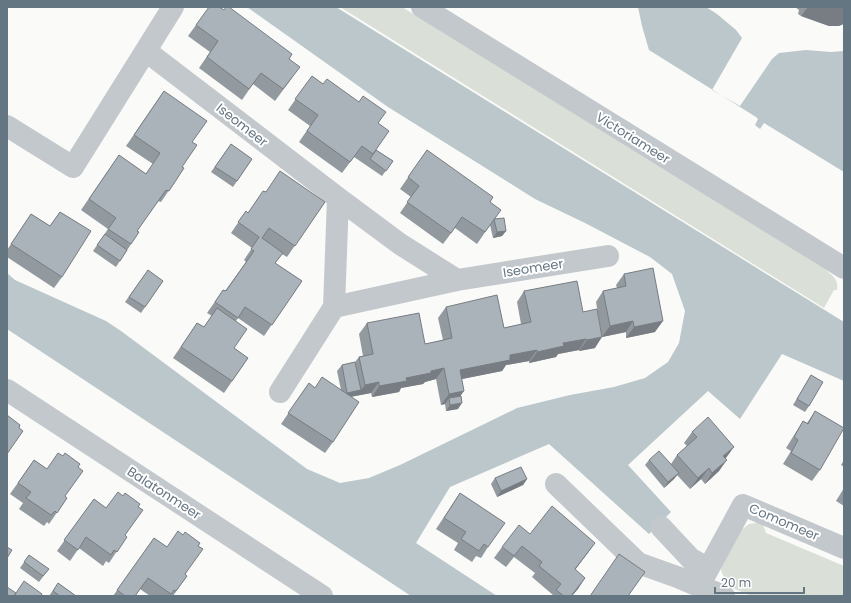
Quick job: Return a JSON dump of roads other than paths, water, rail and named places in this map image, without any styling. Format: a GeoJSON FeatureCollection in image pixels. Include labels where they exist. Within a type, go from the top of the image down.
{"type":"FeatureCollection","features":[{"type":"Feature","properties":{"kind":"street"},"geometry":{"type":"LineString","coordinates":[[7,126],[73,167],[172,7]]}},
{"type":"Feature","properties":{"kind":"street","name":"Victoriameer"},"geometry":{"type":"LineString","coordinates":[[422,7],[844,268]]}},
{"type":"Feature","properties":{"kind":"street","name":"Iseomeer"},"geometry":{"type":"LineString","coordinates":[[146,51],[400,244],[457,280]]}},
{"type":"Feature","properties":{"kind":"street"},"geometry":{"type":"LineString","coordinates":[[280,392],[334,307],[338,198]]}},
{"type":"Feature","properties":{"kind":"street","name":"Iseomeer"},"geometry":{"type":"LineString","coordinates":[[334,307],[457,280],[608,256]]}},
{"type":"Feature","properties":{"kind":"street","name":"Balatonmeer"},"geometry":{"type":"LineString","coordinates":[[7,390],[322,596]]}},
{"type":"Feature","properties":{"kind":"street"},"geometry":{"type":"LineString","coordinates":[[556,484],[638,563],[680,578],[703,577]]}},
{"type":"Feature","properties":{"kind":"street","name":"Comomeer"},"geometry":{"type":"LineString","coordinates":[[703,577],[743,505],[844,548]]}},
{"type":"Feature","properties":{"kind":"street"},"geometry":{"type":"LineString","coordinates":[[661,527],[691,559],[703,577],[724,596]]}}]}
